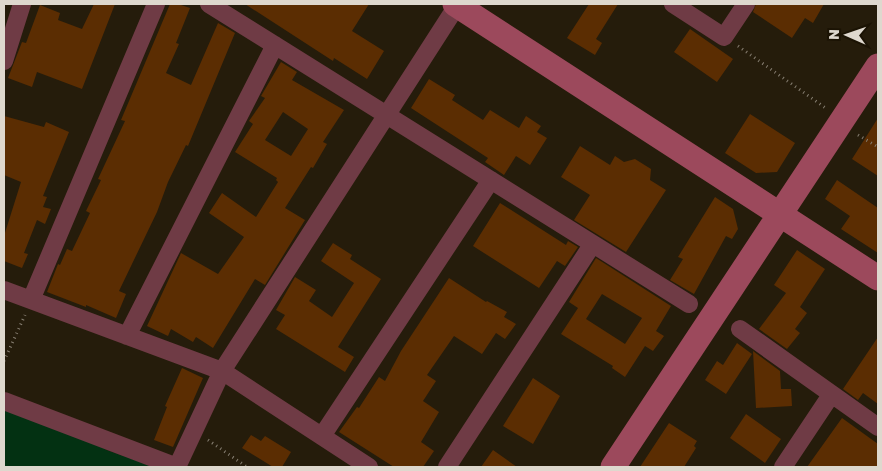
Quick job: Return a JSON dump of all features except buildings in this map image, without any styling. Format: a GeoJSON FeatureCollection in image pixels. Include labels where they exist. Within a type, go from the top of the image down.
{"type":"FeatureCollection","features":[{"type":"Feature","properties":{"kind":"street"},"geometry":{"type":"LineString","coordinates":[[4,61],[22,4]]}},
{"type":"Feature","properties":{"kind":"street"},"geometry":{"type":"LineString","coordinates":[[31,300],[156,4]]}},
{"type":"Feature","properties":{"kind":"street"},"geometry":{"type":"LineString","coordinates":[[209,4],[689,304]]}},
{"type":"Feature","properties":{"kind":"street"},"geometry":{"type":"LineString","coordinates":[[4,401],[177,467],[222,371],[457,4],[878,278]]}},
{"type":"Feature","properties":{"kind":"street"},"geometry":{"type":"LineString","coordinates":[[673,4],[724,37],[746,4]]}},
{"type":"Feature","properties":{"kind":"street"},"geometry":{"type":"LineString","coordinates":[[127,336],[275,45]]}},
{"type":"Feature","properties":{"kind":"street"},"geometry":{"type":"LineString","coordinates":[[613,467],[878,66]]}},
{"type":"Feature","properties":{"kind":"street"},"geometry":{"type":"LineString","coordinates":[[322,436],[490,180]]}},
{"type":"Feature","properties":{"kind":"street"},"geometry":{"type":"LineString","coordinates":[[447,467],[592,244]]}},
{"type":"Feature","properties":{"kind":"street"},"geometry":{"type":"LineString","coordinates":[[4,290],[222,371],[369,467]]}},
{"type":"Feature","properties":{"kind":"street"},"geometry":{"type":"LineString","coordinates":[[740,329],[878,427]]}},
{"type":"Feature","properties":{"kind":"street"},"geometry":{"type":"LineString","coordinates":[[783,467],[831,394]]}},
{"type":"Feature","properties":{"kind":"path"},"geometry":{"type":"LineString","coordinates":[[724,37],[828,109]]}},
{"type":"Feature","properties":{"kind":"path"},"geometry":{"type":"LineString","coordinates":[[850,130],[878,147]]}},
{"type":"Feature","properties":{"kind":"path"},"geometry":{"type":"LineString","coordinates":[[4,361],[31,300]]}},
{"type":"Feature","properties":{"kind":"path"},"geometry":{"type":"LineString","coordinates":[[193,430],[247,467]]}},
{"type":"Feature","properties":{"kind":"green space"},"geometry":{"type":"Polygon","coordinates":[[[4,408],[76,438],[94,440],[106,450],[156,467],[4,467],[4,408]]]}}]}
